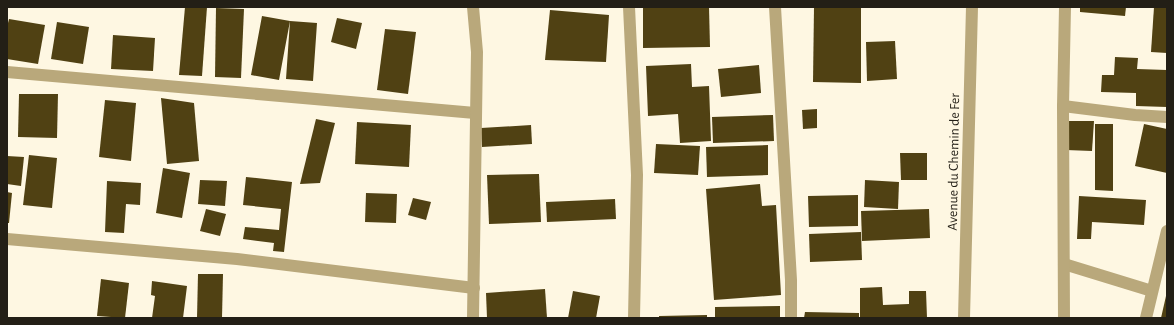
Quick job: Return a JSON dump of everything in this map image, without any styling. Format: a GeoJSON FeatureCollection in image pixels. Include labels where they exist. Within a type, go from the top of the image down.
{"type":"FeatureCollection","features":[{"type":"Feature","properties":{"kind":"street"},"geometry":{"type":"LineString","coordinates":[[473,7],[477,52],[473,318]]}},
{"type":"Feature","properties":{"kind":"street"},"geometry":{"type":"LineString","coordinates":[[629,7],[637,175],[634,318]]}},
{"type":"Feature","properties":{"kind":"street"},"geometry":{"type":"LineString","coordinates":[[775,7],[791,280],[791,318]]}},
{"type":"Feature","properties":{"kind":"street","name":"Avenue du Chemin de Fer"},"geometry":{"type":"LineString","coordinates":[[964,318],[972,7]]}},
{"type":"Feature","properties":{"kind":"street"},"geometry":{"type":"LineString","coordinates":[[1064,318],[1063,106],[1065,7]]}},
{"type":"Feature","properties":{"kind":"street"},"geometry":{"type":"LineString","coordinates":[[7,72],[475,113]]}},
{"type":"Feature","properties":{"kind":"street"},"geometry":{"type":"LineString","coordinates":[[1063,106],[1135,115],[1167,117]]}},
{"type":"Feature","properties":{"kind":"street"},"geometry":{"type":"LineString","coordinates":[[1146,318],[1167,230]]}},
{"type":"Feature","properties":{"kind":"street"},"geometry":{"type":"LineString","coordinates":[[7,239],[237,259],[474,288]]}},
{"type":"Feature","properties":{"kind":"street"},"geometry":{"type":"LineString","coordinates":[[1064,264],[1152,291]]}},
{"type":"Feature","properties":{"kind":"building"},"geometry":{"type":"Polygon","coordinates":[[[185,7],[207,7],[202,76],[179,75],[185,7]]]}},
{"type":"Feature","properties":{"kind":"building"},"geometry":{"type":"Polygon","coordinates":[[[643,7],[709,7],[710,47],[643,48],[643,7]]]}},
{"type":"Feature","properties":{"kind":"building"},"geometry":{"type":"Polygon","coordinates":[[[814,7],[861,7],[861,83],[813,82],[814,7]]]}},
{"type":"Feature","properties":{"kind":"building"},"geometry":{"type":"Polygon","coordinates":[[[1080,7],[1126,7],[1125,16],[1080,12],[1080,7]]]}},
{"type":"Feature","properties":{"kind":"building"},"geometry":{"type":"Polygon","coordinates":[[[1154,7],[1167,8],[1167,53],[1151,52],[1154,7]]]}},
{"type":"Feature","properties":{"kind":"building"},"geometry":{"type":"Polygon","coordinates":[[[216,8],[244,9],[241,78],[215,77],[216,8]]]}},
{"type":"Feature","properties":{"kind":"building"},"geometry":{"type":"Polygon","coordinates":[[[550,10],[609,15],[606,62],[545,60],[550,10]]]}},
{"type":"Feature","properties":{"kind":"building"},"geometry":{"type":"Polygon","coordinates":[[[262,16],[290,21],[279,80],[251,75],[262,16]]]}},
{"type":"Feature","properties":{"kind":"building"},"geometry":{"type":"Polygon","coordinates":[[[337,18],[362,23],[356,49],[331,42],[337,18]]]}},
{"type":"Feature","properties":{"kind":"building"},"geometry":{"type":"Polygon","coordinates":[[[9,19],[45,25],[38,64],[7,59],[7,27],[9,19]]]}},
{"type":"Feature","properties":{"kind":"building"},"geometry":{"type":"Polygon","coordinates":[[[290,21],[317,23],[313,81],[286,79],[290,21]]]}},
{"type":"Feature","properties":{"kind":"building"},"geometry":{"type":"Polygon","coordinates":[[[57,22],[89,27],[83,64],[51,59],[57,22]]]}},
{"type":"Feature","properties":{"kind":"building"},"geometry":{"type":"Polygon","coordinates":[[[385,29],[416,32],[408,94],[377,90],[385,29]]]}},
{"type":"Feature","properties":{"kind":"building"},"geometry":{"type":"Polygon","coordinates":[[[113,35],[155,38],[153,71],[111,69],[113,35]]]}},
{"type":"Feature","properties":{"kind":"building"},"geometry":{"type":"Polygon","coordinates":[[[895,41],[897,79],[867,81],[866,42],[895,41]]]}},
{"type":"Feature","properties":{"kind":"building"},"geometry":{"type":"Polygon","coordinates":[[[1115,57],[1138,58],[1137,69],[1167,70],[1167,107],[1136,106],[1136,93],[1101,92],[1102,75],[1114,75],[1115,57]]]}},
{"type":"Feature","properties":{"kind":"building"},"geometry":{"type":"Polygon","coordinates":[[[691,64],[692,87],[709,86],[711,141],[680,143],[678,114],[648,116],[646,66],[691,64]]]}},
{"type":"Feature","properties":{"kind":"building"},"geometry":{"type":"Polygon","coordinates":[[[759,65],[761,93],[721,97],[718,69],[759,65]]]}},
{"type":"Feature","properties":{"kind":"building"},"geometry":{"type":"Polygon","coordinates":[[[19,94],[58,94],[57,138],[18,137],[19,94]]]}},
{"type":"Feature","properties":{"kind":"building"},"geometry":{"type":"Polygon","coordinates":[[[161,98],[194,103],[199,161],[167,164],[161,98]]]}},
{"type":"Feature","properties":{"kind":"building"},"geometry":{"type":"Polygon","coordinates":[[[105,100],[136,103],[131,161],[99,157],[105,100]]]}},
{"type":"Feature","properties":{"kind":"building"},"geometry":{"type":"Polygon","coordinates":[[[817,109],[817,128],[803,129],[802,110],[817,109]]]}},
{"type":"Feature","properties":{"kind":"building"},"geometry":{"type":"Polygon","coordinates":[[[773,115],[774,141],[713,143],[712,117],[773,115]]]}},
{"type":"Feature","properties":{"kind":"building"},"geometry":{"type":"Polygon","coordinates":[[[316,119],[335,123],[320,183],[300,184],[316,119]]]}},
{"type":"Feature","properties":{"kind":"building"},"geometry":{"type":"Polygon","coordinates":[[[1068,121],[1094,121],[1092,151],[1066,150],[1068,121]]]}},
{"type":"Feature","properties":{"kind":"building"},"geometry":{"type":"Polygon","coordinates":[[[357,122],[411,125],[409,167],[355,164],[357,122]]]}},
{"type":"Feature","properties":{"kind":"building"},"geometry":{"type":"Polygon","coordinates":[[[1095,124],[1113,124],[1113,191],[1095,190],[1095,124]]]}},
{"type":"Feature","properties":{"kind":"building"},"geometry":{"type":"Polygon","coordinates":[[[1144,124],[1167,129],[1167,173],[1135,166],[1144,124]]]}},
{"type":"Feature","properties":{"kind":"building"},"geometry":{"type":"Polygon","coordinates":[[[531,125],[532,144],[482,147],[481,128],[531,125]]]}},
{"type":"Feature","properties":{"kind":"building"},"geometry":{"type":"Polygon","coordinates":[[[656,144],[700,146],[698,175],[654,173],[656,144]]]}},
{"type":"Feature","properties":{"kind":"building"},"geometry":{"type":"Polygon","coordinates":[[[768,145],[768,175],[707,177],[706,147],[768,145]]]}},
{"type":"Feature","properties":{"kind":"building"},"geometry":{"type":"Polygon","coordinates":[[[900,153],[927,153],[927,180],[901,180],[900,153]]]}},
{"type":"Feature","properties":{"kind":"building"},"geometry":{"type":"Polygon","coordinates":[[[29,155],[57,158],[52,208],[23,205],[29,155]]]}},
{"type":"Feature","properties":{"kind":"building"},"geometry":{"type":"Polygon","coordinates":[[[7,156],[24,157],[21,186],[7,184],[7,156]]]}},
{"type":"Feature","properties":{"kind":"building"},"geometry":{"type":"Polygon","coordinates":[[[163,168],[190,173],[182,218],[156,213],[163,168]]]}},
{"type":"Feature","properties":{"kind":"building"},"geometry":{"type":"Polygon","coordinates":[[[539,174],[541,222],[489,224],[487,175],[539,174]]]}},
{"type":"Feature","properties":{"kind":"building"},"geometry":{"type":"Polygon","coordinates":[[[246,177],[292,182],[284,252],[273,251],[274,243],[243,239],[245,227],[279,230],[281,209],[243,205],[246,177]]]}},
{"type":"Feature","properties":{"kind":"building"},"geometry":{"type":"Polygon","coordinates":[[[200,180],[227,181],[225,206],[198,204],[200,180]]]}},
{"type":"Feature","properties":{"kind":"building"},"geometry":{"type":"Polygon","coordinates":[[[865,180],[899,182],[898,209],[864,207],[865,180]]]}},
{"type":"Feature","properties":{"kind":"building"},"geometry":{"type":"Polygon","coordinates":[[[107,181],[141,183],[140,205],[126,204],[124,233],[105,232],[107,181]]]}},
{"type":"Feature","properties":{"kind":"building"},"geometry":{"type":"Polygon","coordinates":[[[760,184],[762,206],[776,205],[781,295],[714,300],[706,189],[760,184]]]}},
{"type":"Feature","properties":{"kind":"building"},"geometry":{"type":"Polygon","coordinates":[[[7,192],[12,193],[9,223],[7,223],[7,192]]]}},
{"type":"Feature","properties":{"kind":"building"},"geometry":{"type":"Polygon","coordinates":[[[366,193],[397,194],[396,223],[365,222],[366,193]]]}},
{"type":"Feature","properties":{"kind":"building"},"geometry":{"type":"Polygon","coordinates":[[[858,195],[858,226],[809,227],[808,196],[858,195]]]}},
{"type":"Feature","properties":{"kind":"building"},"geometry":{"type":"Polygon","coordinates":[[[1079,196],[1146,200],[1144,225],[1092,222],[1091,239],[1077,239],[1079,196]]]}},
{"type":"Feature","properties":{"kind":"building"},"geometry":{"type":"Polygon","coordinates":[[[413,198],[431,202],[426,220],[408,215],[413,198]]]}},
{"type":"Feature","properties":{"kind":"building"},"geometry":{"type":"Polygon","coordinates":[[[615,199],[616,219],[547,222],[546,202],[615,199]]]}},
{"type":"Feature","properties":{"kind":"building"},"geometry":{"type":"Polygon","coordinates":[[[206,209],[226,214],[220,236],[200,231],[206,209]]]}},
{"type":"Feature","properties":{"kind":"building"},"geometry":{"type":"Polygon","coordinates":[[[929,209],[930,238],[862,241],[861,211],[929,209]]]}},
{"type":"Feature","properties":{"kind":"building"},"geometry":{"type":"Polygon","coordinates":[[[861,232],[862,260],[810,262],[809,234],[861,232]]]}},
{"type":"Feature","properties":{"kind":"building"},"geometry":{"type":"Polygon","coordinates":[[[198,274],[223,274],[222,318],[197,318],[198,274]]]}},
{"type":"Feature","properties":{"kind":"building"},"geometry":{"type":"Polygon","coordinates":[[[101,279],[129,283],[125,318],[97,316],[101,279]]]}},
{"type":"Feature","properties":{"kind":"building"},"geometry":{"type":"Polygon","coordinates":[[[152,281],[187,286],[183,318],[152,318],[155,296],[151,295],[152,281]]]}},
{"type":"Feature","properties":{"kind":"building"},"geometry":{"type":"Polygon","coordinates":[[[882,287],[883,305],[909,304],[909,291],[926,291],[927,318],[860,318],[860,288],[882,287]]]}},
{"type":"Feature","properties":{"kind":"building"},"geometry":{"type":"Polygon","coordinates":[[[545,289],[547,318],[487,318],[486,293],[545,289]]]}},
{"type":"Feature","properties":{"kind":"building"},"geometry":{"type":"Polygon","coordinates":[[[573,291],[600,296],[596,318],[568,318],[573,291]]]}},
{"type":"Feature","properties":{"kind":"building"},"geometry":{"type":"Polygon","coordinates":[[[1166,296],[1167,318],[1161,318],[1166,296]]]}},
{"type":"Feature","properties":{"kind":"building"},"geometry":{"type":"Polygon","coordinates":[[[780,306],[780,318],[715,318],[715,307],[780,306]]]}},
{"type":"Feature","properties":{"kind":"building"},"geometry":{"type":"Polygon","coordinates":[[[805,312],[859,313],[859,318],[804,318],[805,312]]]}},
{"type":"Feature","properties":{"kind":"building"},"geometry":{"type":"Polygon","coordinates":[[[707,315],[707,318],[659,318],[659,316],[707,315]]]}}]}
